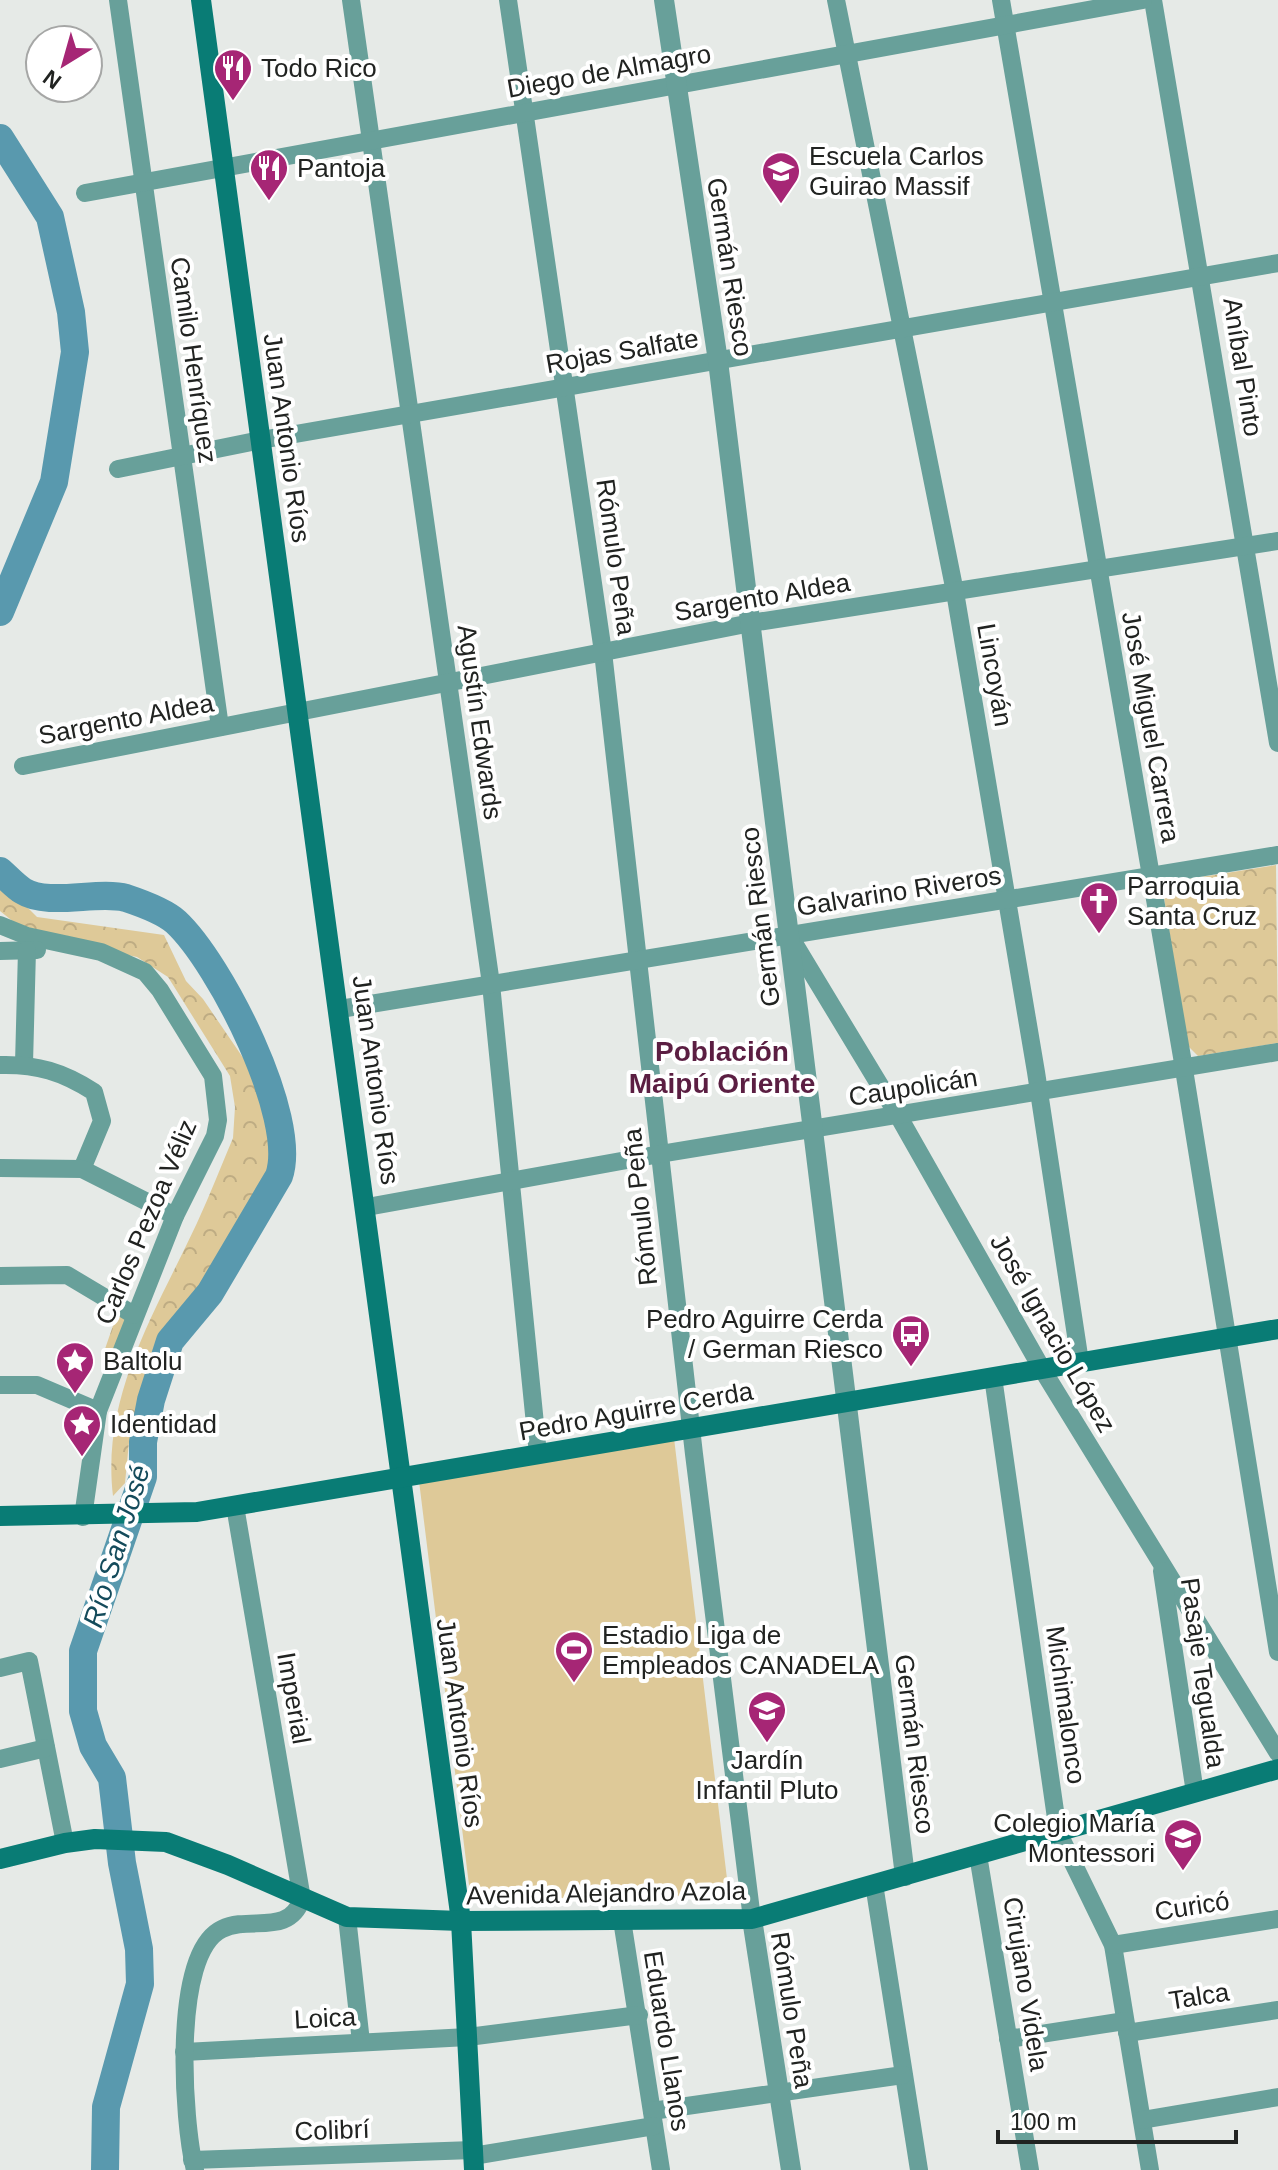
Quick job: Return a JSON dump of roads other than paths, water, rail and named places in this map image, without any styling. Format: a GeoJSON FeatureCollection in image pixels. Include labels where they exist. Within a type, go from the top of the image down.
{"type":"FeatureCollection","features":[{"type":"Feature","properties":{"kind":"main road","name":"Juan Antonio Ríos"},"geometry":{"type":"LineString","coordinates":[[201,0],[367,1207],[399,1478],[461,1921],[473,2158]]}},
{"type":"Feature","properties":{"kind":"main road","name":"Pedro Aguirre Cerda"},"geometry":{"type":"LineString","coordinates":[[0,1516],[107,1517],[176,1514],[235,1506],[1278,1329]]}},
{"type":"Feature","properties":{"kind":"main road","name":"Avenida Alejandro Azola"},"geometry":{"type":"LineString","coordinates":[[0,1859],[95,1839],[166,1842],[228,1865],[347,1917],[461,1921],[752,1919],[1278,1769]]}},
{"type":"Feature","properties":{"kind":"street","name":"Camilo Henríquez"},"geometry":{"type":"LineString","coordinates":[[118,0],[141,182],[220,727]]}},
{"type":"Feature","properties":{"kind":"street","name":"Agustín Edwards"},"geometry":{"type":"LineString","coordinates":[[351,0],[491,984],[538,1454]]}},
{"type":"Feature","properties":{"kind":"street","name":"Rómulo Peña"},"geometry":{"type":"LineString","coordinates":[[508,0],[603,652],[691,1428],[752,1919],[791,2170]]}},
{"type":"Feature","properties":{"kind":"street","name":"Germán Riesco"},"geometry":{"type":"LineString","coordinates":[[664,0],[718,361],[905,1876]]}},
{"type":"Feature","properties":{"kind":"street","name":"Lincoyán"},"geometry":{"type":"LineString","coordinates":[[836,0],[955,592],[1008,900],[1080,1362]]}},
{"type":"Feature","properties":{"kind":"street","name":"José Miguel Carrera"},"geometry":{"type":"LineString","coordinates":[[1001,0],[1184,1068],[1225,1338],[1278,1652]]}},
{"type":"Feature","properties":{"kind":"street","name":"Diego de Almagro"},"geometry":{"type":"LineString","coordinates":[[85,193],[1143,0]]}},
{"type":"Feature","properties":{"kind":"street","name":"Aníbal Pinto"},"geometry":{"type":"LineString","coordinates":[[1153,0],[1278,743]]}},
{"type":"Feature","properties":{"kind":"street","name":"Rojas Salfate"},"geometry":{"type":"LineString","coordinates":[[118,469],[261,440],[1278,263]]}},
{"type":"Feature","properties":{"kind":"street","name":"Sargento Aldea"},"geometry":{"type":"LineString","coordinates":[[23,766],[751,623],[1278,541]]}},
{"type":"Feature","properties":{"kind":"street","name":"Galvarino Riveros"},"geometry":{"type":"LineString","coordinates":[[340,1009],[1278,855]]}},
{"type":"Feature","properties":{"kind":"street","name":"Carlos Pezoa Véliz"},"geometry":{"type":"LineString","coordinates":[[0,925],[27,936],[101,952],[145,972],[160,990],[213,1076],[218,1120],[215,1136],[175,1216],[98,1411],[83,1517]]}},
{"type":"Feature","properties":{"kind":"street","name":"José Ignacio López"},"geometry":{"type":"LineString","coordinates":[[789,935],[899,1117],[1042,1369],[1278,1753]]}},
{"type":"Feature","properties":{"kind":"street"},"geometry":{"type":"LineString","coordinates":[[0,951],[72,947]]}},
{"type":"Feature","properties":{"kind":"street"},"geometry":{"type":"LineString","coordinates":[[24,1064],[27,950]]}},
{"type":"Feature","properties":{"kind":"street","name":"Caupolicán"},"geometry":{"type":"LineString","coordinates":[[367,1207],[660,1154],[899,1117],[1278,1052]]}},
{"type":"Feature","properties":{"kind":"street"},"geometry":{"type":"LineString","coordinates":[[0,1065],[24,1064],[67,1075],[94,1092],[102,1121],[82,1169]]}},
{"type":"Feature","properties":{"kind":"street"},"geometry":{"type":"LineString","coordinates":[[0,1168],[82,1169],[175,1216]]}},
{"type":"Feature","properties":{"kind":"street"},"geometry":{"type":"LineString","coordinates":[[0,1276],[67,1275],[134,1315]]}},
{"type":"Feature","properties":{"kind":"street","name":"Michimalonco"},"geometry":{"type":"LineString","coordinates":[[993,1377],[1058,1832],[1113,1945],[1150,2170]]}},
{"type":"Feature","properties":{"kind":"street"},"geometry":{"type":"LineString","coordinates":[[0,1385],[37,1385],[98,1411]]}},
{"type":"Feature","properties":{"kind":"street","name":"Imperial"},"geometry":{"type":"LineString","coordinates":[[235,1506],[302,1899]]}},
{"type":"Feature","properties":{"kind":"street","name":"Pasaje Tegualda"},"geometry":{"type":"LineString","coordinates":[[1160,1561],[1195,1793]]}},
{"type":"Feature","properties":{"kind":"street"},"geometry":{"type":"LineString","coordinates":[[0,1668],[29,1661],[65,1843]]}},
{"type":"Feature","properties":{"kind":"street"},"geometry":{"type":"LineString","coordinates":[[0,1759],[46,1748]]}},
{"type":"Feature","properties":{"kind":"street","name":"Cirujano Videla"},"geometry":{"type":"LineString","coordinates":[[978,1855],[1030,2170]]}},
{"type":"Feature","properties":{"kind":"street"},"geometry":{"type":"LineString","coordinates":[[874,1884],[919,2170]]}},
{"type":"Feature","properties":{"kind":"street"},"geometry":{"type":"LineString","coordinates":[[194,2165],[184,2052],[184,2014],[201,1954],[213,1934],[236,1925],[282,1922],[294,1914],[302,1899]]}},
{"type":"Feature","properties":{"kind":"street"},"geometry":{"type":"LineString","coordinates":[[347,1917],[361,2042]]}},
{"type":"Feature","properties":{"kind":"street","name":"Curicó"},"geometry":{"type":"LineString","coordinates":[[1113,1945],[1278,1919]]}},
{"type":"Feature","properties":{"kind":"street","name":"Eduardo Llanos"},"geometry":{"type":"LineString","coordinates":[[622,1920],[661,2170]]}},
{"type":"Feature","properties":{"kind":"street","name":"Talca"},"geometry":{"type":"LineString","coordinates":[[1008,2039],[1278,2010]]}},
{"type":"Feature","properties":{"kind":"street","name":"Loica"},"geometry":{"type":"LineString","coordinates":[[184,2052],[468,2037],[639,2015]]}},
{"type":"Feature","properties":{"kind":"street","name":"Colibrí"},"geometry":{"type":"LineString","coordinates":[[194,2165],[473,2158],[778,2091],[903,2075]]}},
{"type":"Feature","properties":{"kind":"street"},"geometry":{"type":"LineString","coordinates":[[1142,2120],[1278,2097]]}},
{"type":"Feature","properties":{"kind":"waterway","name":"Río San José"},"geometry":{"type":"LineString","coordinates":[[0,138],[50,217],[71,312],[75,352],[54,482],[0,612]]}},
{"type":"Feature","properties":{"kind":"waterway","name":"Río San José"},"geometry":{"type":"LineString","coordinates":[[0,871],[33,896],[115,896],[146,905],[176,922],[213,971],[252,1043],[278,1118],[282,1150],[279,1176],[210,1293],[170,1341],[151,1400],[143,1442],[143,1477],[83,1651],[83,1711],[93,1746],[112,1778],[122,1863],[139,1949],[140,1984],[106,2107],[105,2170]]}},
{"type":"Feature","properties":{"kind":"place","name":"Todo Rico"},"geometry":{"type":"Point","coordinates":[233,102]}},
{"type":"Feature","properties":{"kind":"place","name":"Pantoja"},"geometry":{"type":"Point","coordinates":[269,202]}},
{"type":"Feature","properties":{"kind":"place","name":"Escuela Carlos Guirao Massif"},"geometry":{"type":"Point","coordinates":[781,205]}},
{"type":"Feature","properties":{"kind":"place","name":"Parroquia Santa Cruz"},"geometry":{"type":"Point","coordinates":[1099,935]}},
{"type":"Feature","properties":{"kind":"place","name":"Pedro Aguirre Cerda / German Riesco"},"geometry":{"type":"Point","coordinates":[911,1368]}},
{"type":"Feature","properties":{"kind":"place","name":"Baltolu"},"geometry":{"type":"Point","coordinates":[75,1395]}},
{"type":"Feature","properties":{"kind":"place","name":"Identidad"},"geometry":{"type":"Point","coordinates":[82,1458]}},
{"type":"Feature","properties":{"kind":"place","name":"Estadio Liga de Empleados CANADELA"},"geometry":{"type":"Point","coordinates":[574,1684]}},
{"type":"Feature","properties":{"kind":"place","name":"Jardín Infantil Pluto"},"geometry":{"type":"Point","coordinates":[767,1744]}},
{"type":"Feature","properties":{"kind":"place","name":"Colegio María Montessori"},"geometry":{"type":"Point","coordinates":[1183,1872]}},
{"type":"Feature","properties":{"kind":"district","name":"Población Maipú Oriente"},"geometry":{"type":"Point","coordinates":[722,1067]}}]}
